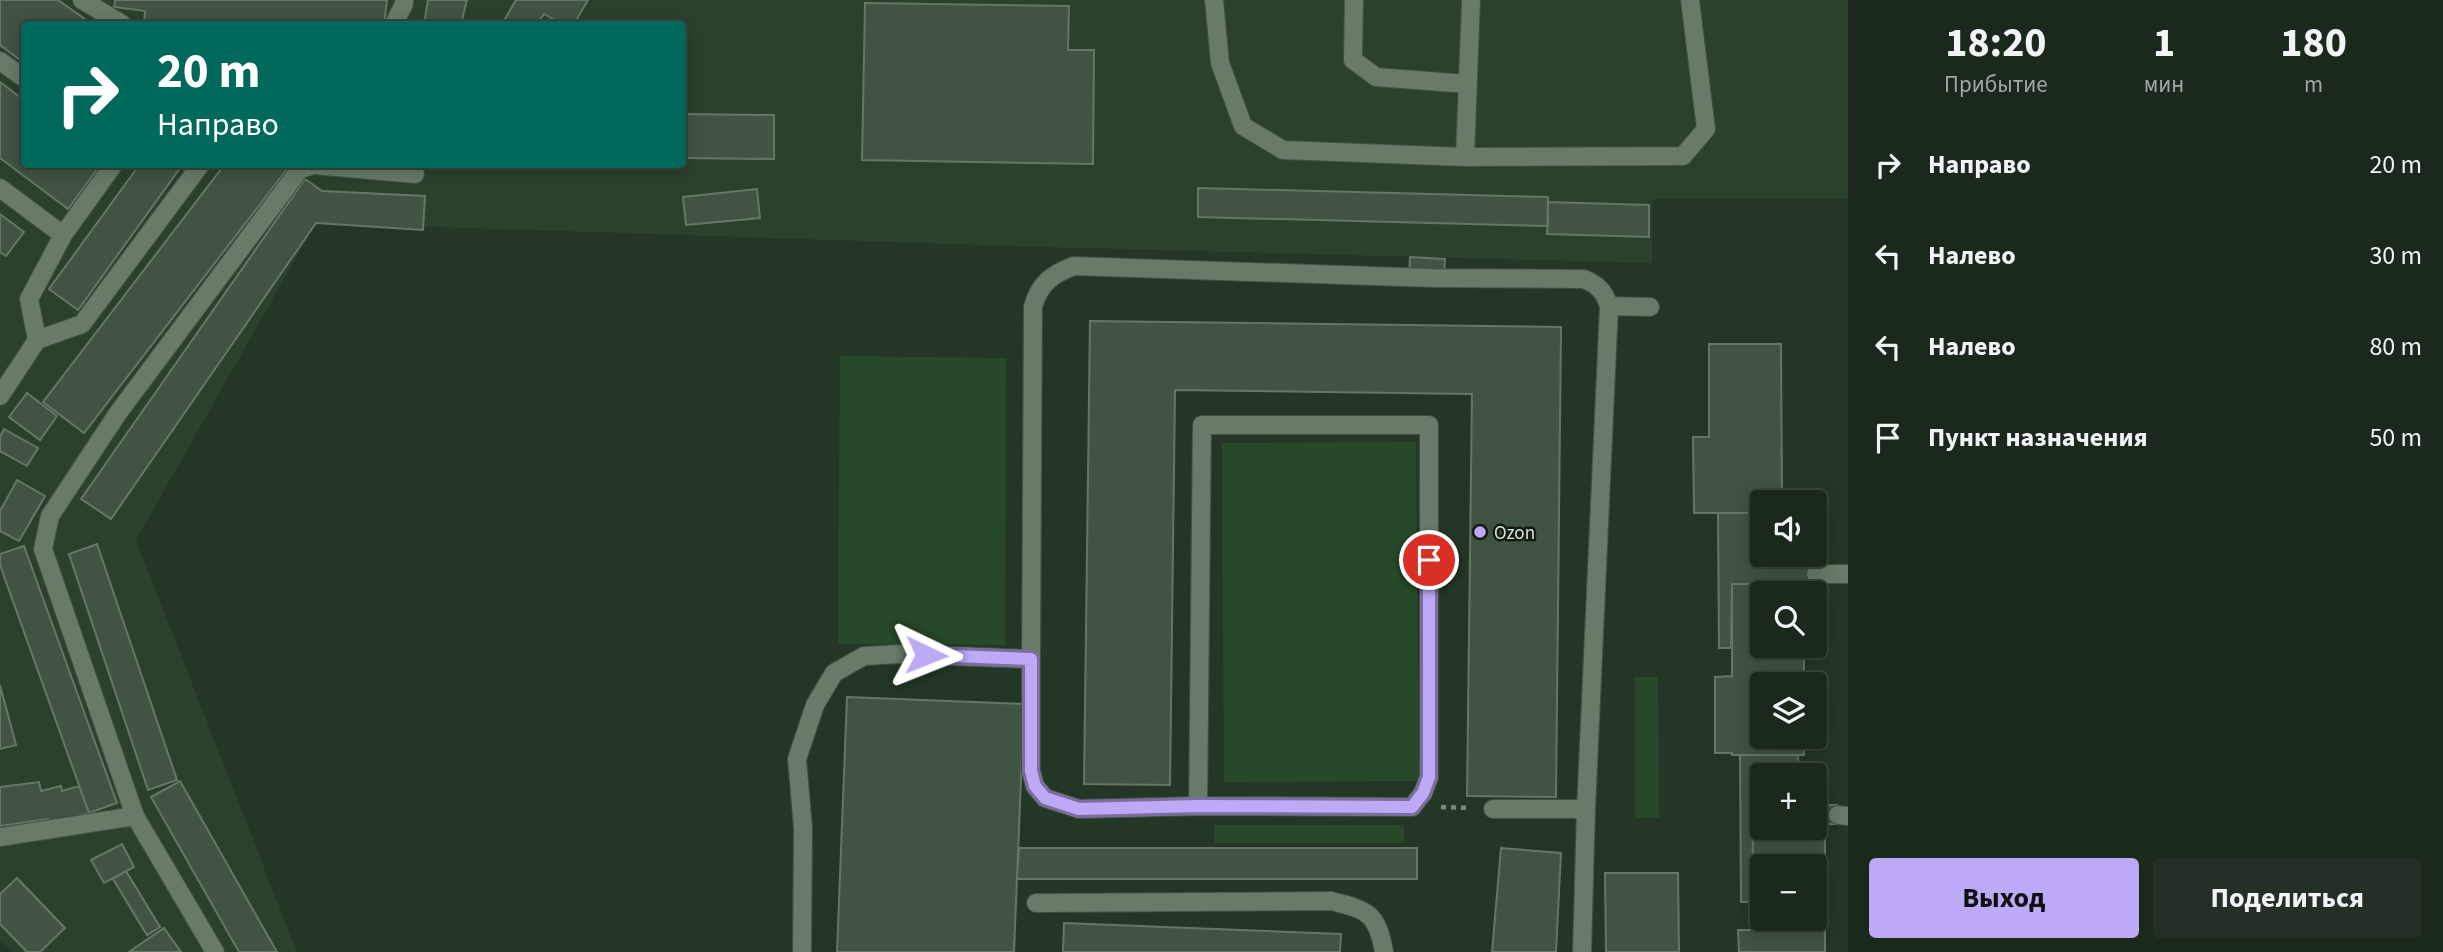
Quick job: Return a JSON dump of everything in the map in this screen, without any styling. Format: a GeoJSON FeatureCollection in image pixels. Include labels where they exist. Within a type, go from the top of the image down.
{"type":"FeatureCollection","features":[{"type":"Feature","properties":{"kind":"lane"},"geometry":{"type":"LineString","coordinates":[[82,0],[117,21]]}},
{"type":"Feature","properties":{"kind":"lane"},"geometry":{"type":"LineString","coordinates":[[395,21],[404,0]]}},
{"type":"Feature","properties":{"kind":"lane"},"geometry":{"type":"LineString","coordinates":[[1214,0],[1220,63],[1243,126],[1283,150],[1465,157],[1683,156],[1706,129],[1690,0]]}},
{"type":"Feature","properties":{"kind":"lane"},"geometry":{"type":"LineString","coordinates":[[1354,0],[1353,60],[1376,77],[1468,84]]}},
{"type":"Feature","properties":{"kind":"lane"},"geometry":{"type":"LineString","coordinates":[[1465,157],[1471,0]]}},
{"type":"Feature","properties":{"kind":"lane"},"geometry":{"type":"LineString","coordinates":[[0,61],[21,76]]}},
{"type":"Feature","properties":{"kind":"lane"},"geometry":{"type":"LineString","coordinates":[[37,340],[29,299],[63,235],[111,168]]}},
{"type":"Feature","properties":{"kind":"lane"},"geometry":{"type":"LineString","coordinates":[[0,396],[37,340],[82,324],[198,168]]}},
{"type":"Feature","properties":{"kind":"lane"},"geometry":{"type":"LineString","coordinates":[[215,952],[135,816],[43,549],[50,516],[118,413],[300,169],[304,168]]}},
{"type":"Feature","properties":{"kind":"lane"},"geometry":{"type":"LineString","coordinates":[[348,168],[415,174]]}},
{"type":"Feature","properties":{"kind":"lane"},"geometry":{"type":"LineString","coordinates":[[0,188],[63,235]]}},
{"type":"Feature","properties":{"kind":"lane"},"geometry":{"type":"LineString","coordinates":[[1198,806],[1202,425],[1429,425],[1429,777],[1423,793],[1412,807],[1198,806],[1079,809],[1045,798],[1035,786],[1031,771],[1033,307],[1036,293],[1058,272],[1074,267],[1418,278],[1584,279],[1597,285],[1605,294],[1609,306],[1582,952]]}},
{"type":"Feature","properties":{"kind":"lane"},"geometry":{"type":"LineString","coordinates":[[1609,306],[1650,307]]}},
{"type":"Feature","properties":{"kind":"lane"},"geometry":{"type":"LineString","coordinates":[[1816,574],[1848,574]]}},
{"type":"Feature","properties":{"kind":"lane"},"geometry":{"type":"LineString","coordinates":[[802,952],[803,828],[797,759],[815,705],[834,673],[864,656],[899,654],[1031,659]]}},
{"type":"Feature","properties":{"kind":"lane"},"geometry":{"type":"LineString","coordinates":[[1493,809],[1587,809]]}},
{"type":"Feature","properties":{"kind":"lane"},"geometry":{"type":"LineString","coordinates":[[0,837],[135,816]]}},
{"type":"Feature","properties":{"kind":"lane"},"geometry":{"type":"LineString","coordinates":[[1036,903],[1331,901],[1363,909],[1380,929],[1384,952]]}},
{"type":"Feature","properties":{"kind":"path"},"geometry":{"type":"LineString","coordinates":[[1412,807],[1493,809]]}},
{"type":"Feature","properties":{"kind":"shaded area"},"geometry":{"type":"Polygon","coordinates":[[[0,0],[1848,0],[1848,199],[1653,199],[1652,263],[1041,247],[316,223],[136,540],[297,952],[14,952],[0,941],[0,0]]]}},
{"type":"Feature","properties":{"kind":"shaded area"},"geometry":{"type":"Polygon","coordinates":[[[840,356],[1006,358],[1005,645],[838,644],[840,356]]]}},
{"type":"Feature","properties":{"kind":"shaded area"},"geometry":{"type":"Polygon","coordinates":[[[1416,442],[1419,781],[1224,782],[1222,443],[1416,442]]]}},
{"type":"Feature","properties":{"kind":"shaded area"},"geometry":{"type":"Polygon","coordinates":[[[1635,677],[1658,677],[1659,818],[1635,818],[1635,677]]]}},
{"type":"Feature","properties":{"kind":"shaded area"},"geometry":{"type":"Polygon","coordinates":[[[1214,825],[1404,825],[1404,843],[1214,843],[1214,825]]]}},
{"type":"Feature","properties":{"kind":"building"},"geometry":{"type":"Polygon","coordinates":[[[0,0],[58,0],[88,21],[21,21],[21,61],[0,45],[0,0]]]}},
{"type":"Feature","properties":{"kind":"building"},"geometry":{"type":"Polygon","coordinates":[[[115,0],[387,0],[384,21],[144,21],[145,11],[114,7],[115,0]]]}},
{"type":"Feature","properties":{"kind":"building"},"geometry":{"type":"Polygon","coordinates":[[[428,0],[467,0],[462,21],[424,21],[428,0]]]}},
{"type":"Feature","properties":{"kind":"building"},"geometry":{"type":"Polygon","coordinates":[[[516,0],[588,0],[576,21],[557,21],[544,14],[539,21],[504,21],[516,0]]]}},
{"type":"Feature","properties":{"kind":"building"},"geometry":{"type":"Polygon","coordinates":[[[865,3],[1069,6],[1068,50],[1094,50],[1093,164],[862,160],[865,3]]]}},
{"type":"Feature","properties":{"kind":"building"},"geometry":{"type":"Polygon","coordinates":[[[0,82],[21,98],[21,168],[98,168],[68,209],[0,158],[0,82]]]}},
{"type":"Feature","properties":{"kind":"building"},"geometry":{"type":"Polygon","coordinates":[[[686,114],[774,115],[774,159],[686,158],[686,114]]]}},
{"type":"Feature","properties":{"kind":"building"},"geometry":{"type":"Polygon","coordinates":[[[137,168],[180,168],[78,310],[49,289],[137,168]]]}},
{"type":"Feature","properties":{"kind":"building"},"geometry":{"type":"Polygon","coordinates":[[[222,168],[288,168],[84,433],[43,402],[222,168]]]}},
{"type":"Feature","properties":{"kind":"building"},"geometry":{"type":"Polygon","coordinates":[[[305,179],[322,191],[425,196],[423,230],[316,223],[111,519],[81,499],[305,179]]]}},
{"type":"Feature","properties":{"kind":"building"},"geometry":{"type":"Polygon","coordinates":[[[1198,188],[1548,197],[1548,226],[1198,217],[1198,188]]]}},
{"type":"Feature","properties":{"kind":"building"},"geometry":{"type":"Polygon","coordinates":[[[757,189],[760,218],[686,225],[683,197],[757,189]]]}},
{"type":"Feature","properties":{"kind":"building"},"geometry":{"type":"Polygon","coordinates":[[[1548,202],[1649,205],[1649,237],[1547,234],[1548,202]]]}},
{"type":"Feature","properties":{"kind":"building"},"geometry":{"type":"Polygon","coordinates":[[[0,214],[24,232],[6,256],[0,252],[0,214]]]}},
{"type":"Feature","properties":{"kind":"building"},"geometry":{"type":"Polygon","coordinates":[[[1410,257],[1445,259],[1444,278],[1409,276],[1410,257]]]}},
{"type":"Feature","properties":{"kind":"building"},"geometry":{"type":"Polygon","coordinates":[[[1090,321],[1561,327],[1556,797],[1467,796],[1472,394],[1175,390],[1170,785],[1084,784],[1090,321]]]}},
{"type":"Feature","properties":{"kind":"building"},"geometry":{"type":"Polygon","coordinates":[[[1709,344],[1781,344],[1782,490],[1750,490],[1750,513],[1694,513],[1693,437],[1709,437],[1709,344]]]}},
{"type":"Feature","properties":{"kind":"building"},"geometry":{"type":"Polygon","coordinates":[[[27,393],[57,416],[40,440],[9,417],[27,393]]]}},
{"type":"Feature","properties":{"kind":"building"},"geometry":{"type":"Polygon","coordinates":[[[4,429],[38,448],[27,466],[0,451],[0,437],[4,429]]]}},
{"type":"Feature","properties":{"kind":"building"},"geometry":{"type":"Polygon","coordinates":[[[17,480],[45,496],[19,541],[0,531],[0,511],[17,480]]]}},
{"type":"Feature","properties":{"kind":"building"},"geometry":{"type":"Polygon","coordinates":[[[1718,513],[1750,513],[1750,567],[1816,567],[1816,581],[1750,581],[1750,584],[1732,584],[1731,648],[1719,648],[1718,513]]]}},
{"type":"Feature","properties":{"kind":"building"},"geometry":{"type":"Polygon","coordinates":[[[97,544],[177,780],[148,790],[69,554],[97,544]]]}},
{"type":"Feature","properties":{"kind":"building"},"geometry":{"type":"Polygon","coordinates":[[[24,546],[117,803],[89,813],[0,565],[0,554],[24,546]]]}},
{"type":"Feature","properties":{"kind":"building"},"geometry":{"type":"Polygon","coordinates":[[[1732,584],[1750,584],[1750,658],[1804,658],[1804,672],[1750,672],[1750,749],[1804,749],[1804,755],[1715,753],[1715,677],[1732,676],[1732,584]]]}},
{"type":"Feature","properties":{"kind":"building"},"geometry":{"type":"Polygon","coordinates":[[[0,685],[16,745],[0,749],[0,685]]]}},
{"type":"Feature","properties":{"kind":"building"},"geometry":{"type":"Polygon","coordinates":[[[847,697],[1024,704],[1014,952],[837,952],[847,697]]]}},
{"type":"Feature","properties":{"kind":"building"},"geometry":{"type":"Polygon","coordinates":[[[1740,755],[1798,755],[1798,763],[1750,763],[1750,840],[1753,840],[1753,854],[1750,854],[1750,902],[1741,902],[1740,755]]]}},
{"type":"Feature","properties":{"kind":"building"},"geometry":{"type":"Polygon","coordinates":[[[180,781],[277,952],[239,952],[151,797],[180,781]]]}},
{"type":"Feature","properties":{"kind":"building"},"geometry":{"type":"Polygon","coordinates":[[[39,782],[41,791],[61,786],[62,791],[79,786],[89,813],[50,824],[48,819],[0,826],[0,787],[39,782]]]}},
{"type":"Feature","properties":{"kind":"building"},"geometry":{"type":"Polygon","coordinates":[[[1827,805],[1837,805],[1837,824],[1827,824],[1827,805]]]}},
{"type":"Feature","properties":{"kind":"building"},"geometry":{"type":"Polygon","coordinates":[[[1753,840],[1825,840],[1825,854],[1753,854],[1753,840]]]}},
{"type":"Feature","properties":{"kind":"building"},"geometry":{"type":"Polygon","coordinates":[[[122,844],[134,867],[104,883],[91,860],[122,844]]]}},
{"type":"Feature","properties":{"kind":"building"},"geometry":{"type":"Polygon","coordinates":[[[1019,848],[1417,848],[1417,879],[1017,879],[1019,848]]]}},
{"type":"Feature","properties":{"kind":"building"},"geometry":{"type":"Polygon","coordinates":[[[1501,848],[1561,853],[1556,952],[1492,952],[1501,848]]]}},
{"type":"Feature","properties":{"kind":"building"},"geometry":{"type":"Polygon","coordinates":[[[126,871],[160,927],[147,935],[113,879],[126,871]]]}},
{"type":"Feature","properties":{"kind":"building"},"geometry":{"type":"Polygon","coordinates":[[[1605,873],[1678,873],[1679,952],[1606,952],[1605,873]]]}},
{"type":"Feature","properties":{"kind":"building"},"geometry":{"type":"Polygon","coordinates":[[[17,878],[65,928],[40,952],[27,952],[0,924],[0,894],[17,878]]]}},
{"type":"Feature","properties":{"kind":"building"},"geometry":{"type":"Polygon","coordinates":[[[1064,923],[1341,934],[1340,952],[1063,952],[1064,923]]]}},
{"type":"Feature","properties":{"kind":"building"},"geometry":{"type":"Polygon","coordinates":[[[164,928],[181,952],[129,952],[164,928]]]}},
{"type":"Feature","properties":{"kind":"building"},"geometry":{"type":"Polygon","coordinates":[[[1738,930],[1825,931],[1825,952],[1739,952],[1738,930]]]}},
{"type":"Feature","properties":{"kind":"place","name":"Ozon"},"geometry":{"type":"Point","coordinates":[1480,532]}},
{"type":"Feature","properties":{"kind":"route"},"geometry":{"type":"LineString","coordinates":[[926,655],[1031,659],[1031,771],[1035,786],[1045,798],[1079,809],[1198,806],[1412,807],[1423,793],[1429,777],[1429,560]]}}]}
